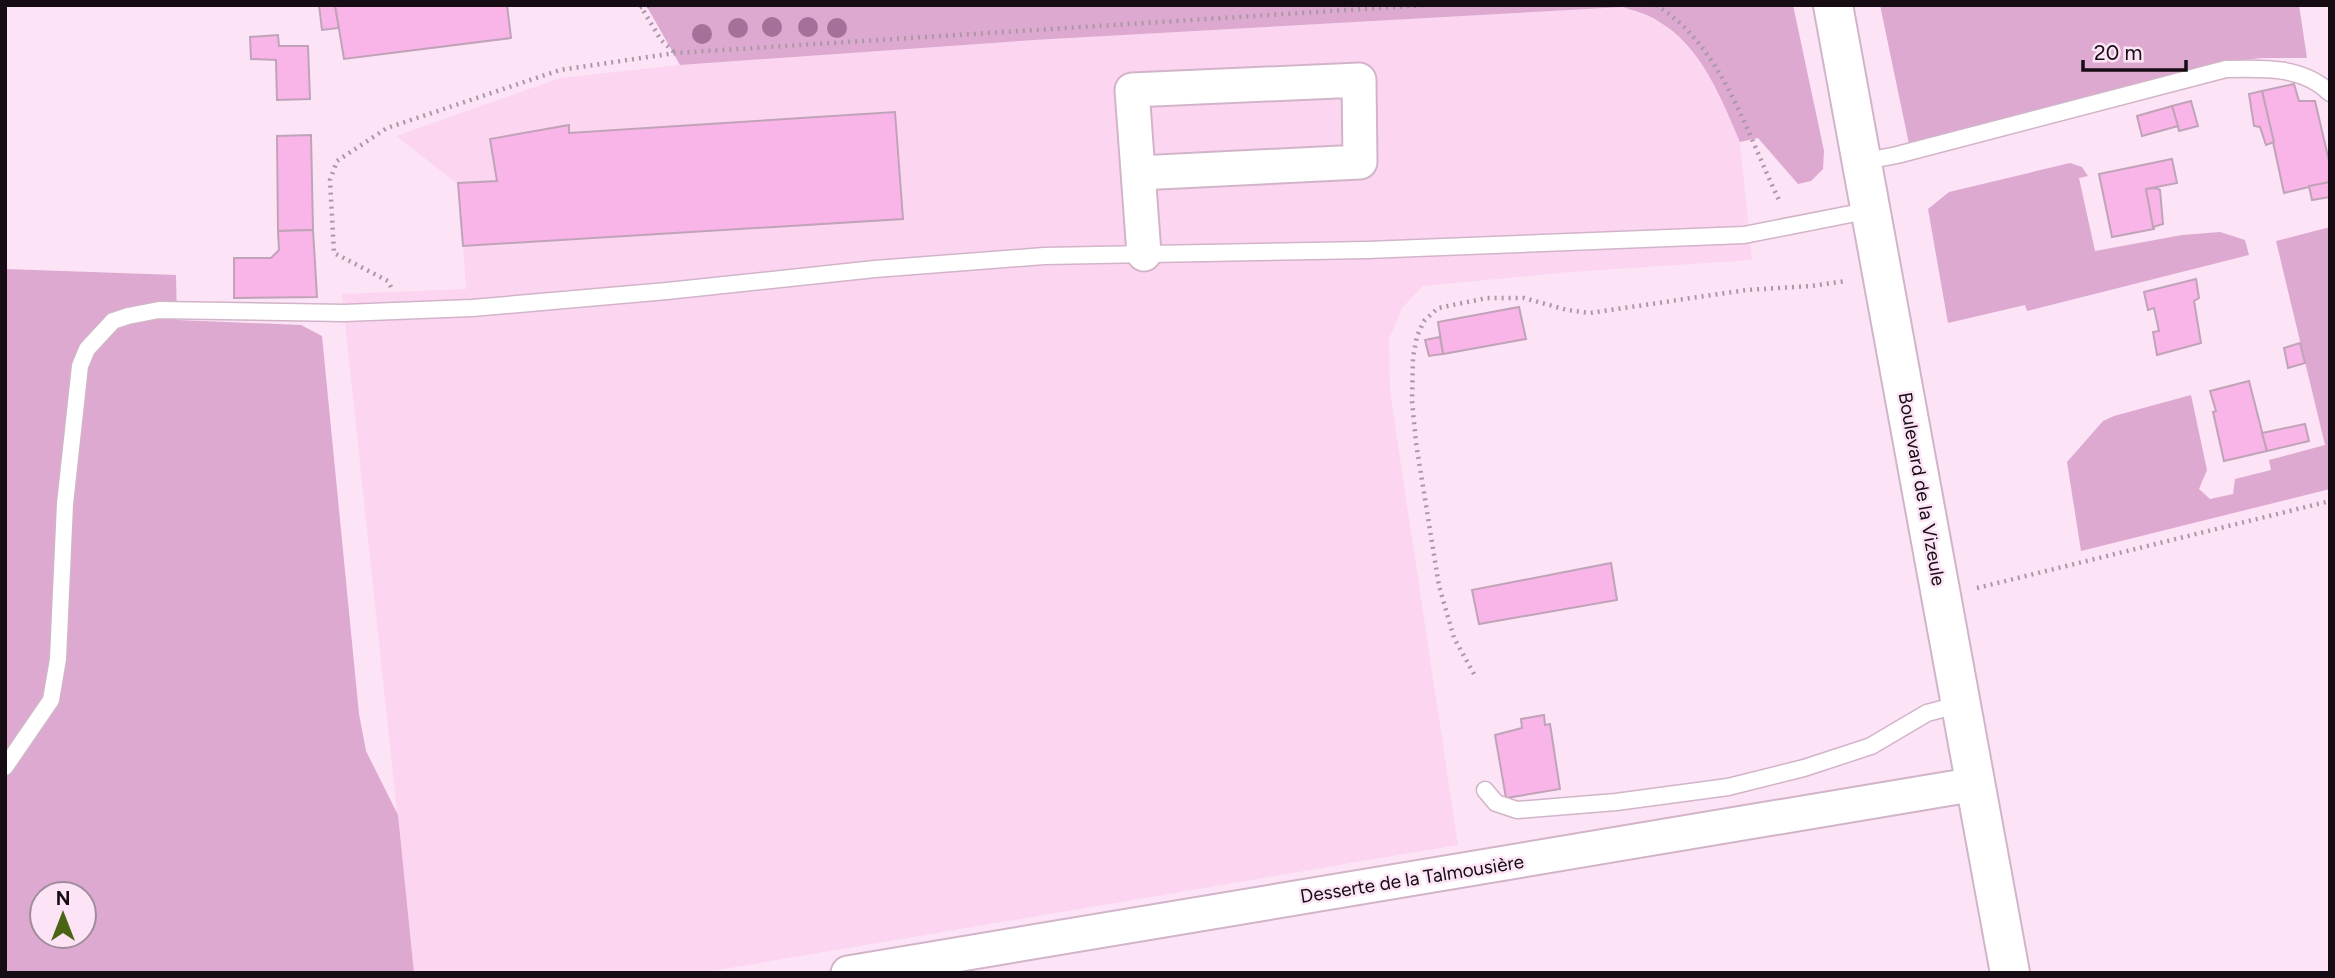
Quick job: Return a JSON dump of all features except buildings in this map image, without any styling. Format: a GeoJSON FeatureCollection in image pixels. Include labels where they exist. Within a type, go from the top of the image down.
{"type":"FeatureCollection","features":[{"type":"Feature","properties":{"kind":"main road","name":"Boulevard de la Vizeule"},"geometry":{"type":"LineString","coordinates":[[1833,5],[2010,973]]}},
{"type":"Feature","properties":{"kind":"street"},"geometry":{"type":"LineString","coordinates":[[1138,173],[1360,162],[1359,80],[1132,90],[1138,173],[1144,254]]}},
{"type":"Feature","properties":{"kind":"street","name":"Desserte de la Talmousière"},"geometry":{"type":"LineString","coordinates":[[848,973],[1976,784]]}},
{"type":"Feature","properties":{"kind":"lane"},"geometry":{"type":"LineString","coordinates":[[1861,162],[2226,69],[2266,67],[2301,75],[2330,93]]}},
{"type":"Feature","properties":{"kind":"lane"},"geometry":{"type":"LineString","coordinates":[[5,767],[51,700],[58,659],[65,504],[80,366],[87,349],[99,333],[113,321],[128,316],[159,310],[344,313],[472,308],[948,262],[1044,256],[1367,250],[1744,235],[1871,211]]}},
{"type":"Feature","properties":{"kind":"lane"},"geometry":{"type":"LineString","coordinates":[[1485,790],[1496,803],[1517,810],[1616,802],[1728,787],[1804,768],[1871,746],[1927,713],[1961,704]]}},
{"type":"Feature","properties":{"kind":"path"},"geometry":{"type":"LineString","coordinates":[[654,5],[640,6],[661,40],[675,53]]}},
{"type":"Feature","properties":{"kind":"path"},"geometry":{"type":"LineString","coordinates":[[398,311],[394,292],[388,281],[334,253],[330,180],[337,160],[387,128],[560,70],[675,53],[1426,5]]}},
{"type":"Feature","properties":{"kind":"path"},"geometry":{"type":"LineString","coordinates":[[1656,5],[1670,14],[1707,54],[1725,85],[1792,227]]}},
{"type":"Feature","properties":{"kind":"path"},"geometry":{"type":"LineString","coordinates":[[1474,674],[1454,638],[1439,586],[1416,443],[1412,401],[1413,357],[1417,336],[1424,321],[1431,314],[1438,308],[1487,298],[1524,298],[1567,310],[1608,312],[1746,290],[1811,286],[1883,275]]}},
{"type":"Feature","properties":{"kind":"path"},"geometry":{"type":"LineString","coordinates":[[1942,597],[2330,501]]}},
{"type":"Feature","properties":{"kind":"shaded area"},"geometry":{"type":"Polygon","coordinates":[[[646,5],[1793,5],[1824,151],[1823,169],[1811,181],[1798,184],[1758,138],[1740,142],[1708,75],[1687,45],[1654,19],[1623,7],[1034,40],[680,65],[646,5]]]}},
{"type":"Feature","properties":{"kind":"shaded area"},"geometry":{"type":"Polygon","coordinates":[[[1880,5],[2299,5],[2307,58],[2263,58],[2224,62],[1909,144],[1880,5]]]}},
{"type":"Feature","properties":{"kind":"shaded area"},"geometry":{"type":"Polygon","coordinates":[[[1623,7],[1658,20],[1680,38],[1698,58],[1715,85],[1740,142],[1752,260],[1570,272],[1423,286],[1402,308],[1389,339],[1390,391],[1458,845],[700,973],[414,973],[342,294],[466,289],[459,185],[396,136],[560,78],[680,65],[1034,40],[1623,7]]]}},
{"type":"Feature","properties":{"kind":"shaded area"},"geometry":{"type":"Polygon","coordinates":[[[2070,163],[2082,167],[2088,176],[2079,178],[2095,251],[2182,235],[2220,232],[2245,240],[2249,255],[2027,311],[2025,305],[1948,323],[1928,209],[1949,192],[2070,163]]]}},
{"type":"Feature","properties":{"kind":"shaded area"},"geometry":{"type":"Polygon","coordinates":[[[2330,227],[2330,489],[2081,551],[2067,462],[2103,421],[2114,416],[2191,395],[2207,470],[2199,489],[2210,499],[2233,494],[2235,479],[2271,470],[2269,460],[2325,445],[2276,241],[2330,227]]]}},
{"type":"Feature","properties":{"kind":"shaded area"},"geometry":{"type":"Polygon","coordinates":[[[5,269],[176,275],[177,320],[301,325],[322,336],[359,714],[366,751],[398,815],[414,973],[5,973],[5,269]]]}}]}
